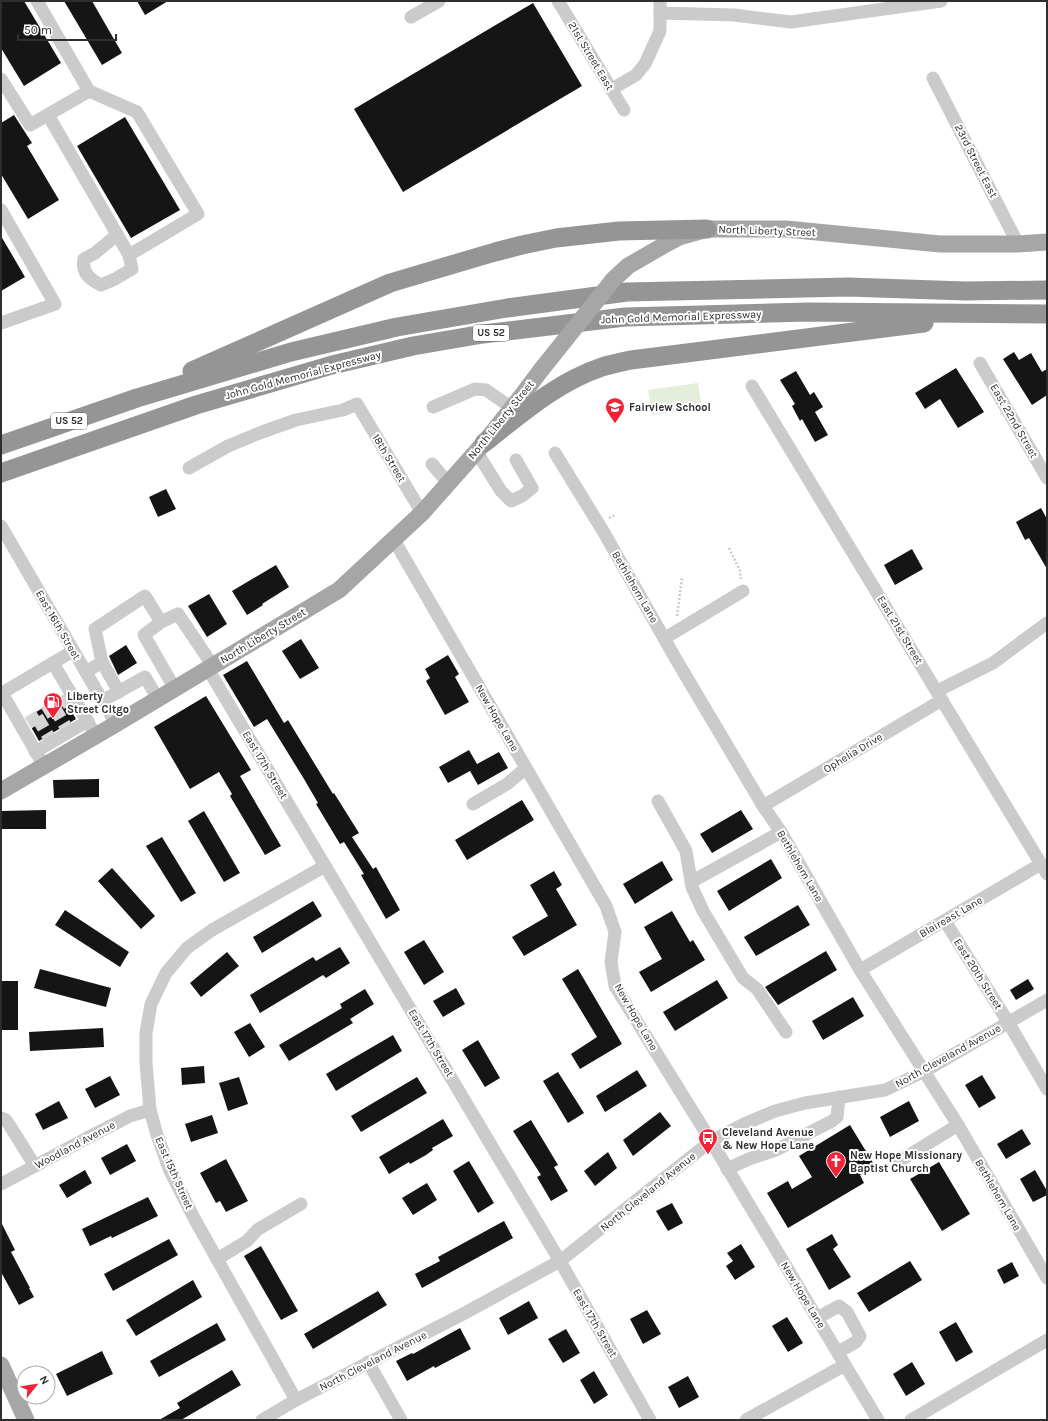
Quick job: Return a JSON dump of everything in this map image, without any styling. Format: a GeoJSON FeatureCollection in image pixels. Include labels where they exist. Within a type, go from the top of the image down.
{"type":"FeatureCollection","features":[{"type":"Feature","properties":{"kind":"highway"},"geometry":{"type":"LineString","coordinates":[[137,398],[172,380],[390,283],[522,245],[556,238],[619,231],[707,229]]}},
{"type":"Feature","properties":{"kind":"highway","name":"John Gold Memorial Expressway"},"geometry":{"type":"LineString","coordinates":[[1,445],[137,398],[291,352],[397,327],[507,308],[626,292],[848,287],[965,291],[1047,290]]}},
{"type":"Feature","properties":{"kind":"highway","name":"John Gold Memorial Expressway"},"geometry":{"type":"LineString","coordinates":[[1,473],[196,405],[332,365],[413,346],[483,334],[625,317],[808,312],[1047,314]]}},
{"type":"Feature","properties":{"kind":"highway"},"geometry":{"type":"LineString","coordinates":[[480,447],[546,395],[575,378],[602,367],[631,360],[1001,314]]}},
{"type":"Feature","properties":{"kind":"main road","name":"North Liberty Street"},"geometry":{"type":"LineString","coordinates":[[1,791],[40,759],[96,736],[339,590],[422,513],[512,408],[613,280],[628,266],[679,237],[707,229],[786,229],[940,244],[1018,244],[1047,242]]}},
{"type":"Feature","properties":{"kind":"main road"},"geometry":{"type":"LineString","coordinates":[[1,1365],[26,1420]]}},
{"type":"Feature","properties":{"kind":"street"},"geometry":{"type":"LineString","coordinates":[[37,1],[89,91],[137,112],[198,214],[129,255]]}},
{"type":"Feature","properties":{"kind":"street"},"geometry":{"type":"LineString","coordinates":[[411,17],[439,1]]}},
{"type":"Feature","properties":{"kind":"street","name":"21st Street East"},"geometry":{"type":"LineString","coordinates":[[558,1],[624,110]]}},
{"type":"Feature","properties":{"kind":"street"},"geometry":{"type":"LineString","coordinates":[[612,89],[636,75],[645,64],[660,31],[660,7],[791,22],[941,1]]}},
{"type":"Feature","properties":{"kind":"street","name":"23rd Street East"},"geometry":{"type":"LineString","coordinates":[[933,78],[1018,244]]}},
{"type":"Feature","properties":{"kind":"street"},"geometry":{"type":"LineString","coordinates":[[1,79],[30,125],[89,91]]}},
{"type":"Feature","properties":{"kind":"street"},"geometry":{"type":"LineString","coordinates":[[48,115],[129,255],[132,269],[115,279],[100,285],[87,276],[82,265],[84,259],[95,253],[117,235]]}},
{"type":"Feature","properties":{"kind":"street"},"geometry":{"type":"LineString","coordinates":[[1,210],[55,304],[1,323]]}},
{"type":"Feature","properties":{"kind":"street","name":"East 22nd Street"},"geometry":{"type":"LineString","coordinates":[[980,364],[1047,478]]}},
{"type":"Feature","properties":{"kind":"street","name":"East 21st Street"},"geometry":{"type":"LineString","coordinates":[[752,386],[1044,869]]}},
{"type":"Feature","properties":{"kind":"street"},"geometry":{"type":"LineString","coordinates":[[433,407],[475,389],[481,389],[486,390],[512,408]]}},
{"type":"Feature","properties":{"kind":"street","name":"18th Street"},"geometry":{"type":"LineString","coordinates":[[189,468],[228,446],[262,432],[296,420],[343,410],[357,404],[422,513]]}},
{"type":"Feature","properties":{"kind":"street"},"geometry":{"type":"LineString","coordinates":[[480,447],[501,491],[511,501],[522,496],[532,488],[516,460]]}},
{"type":"Feature","properties":{"kind":"street","name":"Bethlehem Lane"},"geometry":{"type":"LineString","coordinates":[[555,453],[607,538],[763,806],[781,832],[860,970],[958,1125],[1047,1278]]}},
{"type":"Feature","properties":{"kind":"street"},"geometry":{"type":"LineString","coordinates":[[432,464],[448,483]]}},
{"type":"Feature","properties":{"kind":"street","name":"East 16th Street"},"geometry":{"type":"LineString","coordinates":[[1,526],[116,724]]}},
{"type":"Feature","properties":{"kind":"street","name":"New Hope Lane"},"geometry":{"type":"LineString","coordinates":[[394,540],[606,906],[614,932],[611,962],[615,986],[711,1141],[878,1420]]}},
{"type":"Feature","properties":{"kind":"street"},"geometry":{"type":"LineString","coordinates":[[664,638],[743,591]]}},
{"type":"Feature","properties":{"kind":"street"},"geometry":{"type":"LineString","coordinates":[[119,692],[102,662],[95,629],[145,596],[161,622],[144,635],[175,689]]}},
{"type":"Feature","properties":{"kind":"street","name":"East 17th Street"},"geometry":{"type":"LineString","coordinates":[[161,622],[178,614],[325,866],[560,1261],[650,1420]]}},
{"type":"Feature","properties":{"kind":"street"},"geometry":{"type":"LineString","coordinates":[[939,695],[993,663],[1047,623]]}},
{"type":"Feature","properties":{"kind":"street"},"geometry":{"type":"LineString","coordinates":[[40,759],[24,725],[2,693],[73,651]]}},
{"type":"Feature","properties":{"kind":"street"},"geometry":{"type":"LineString","coordinates":[[86,672],[102,662]]}},
{"type":"Feature","properties":{"kind":"street"},"geometry":{"type":"LineString","coordinates":[[53,663],[72,699],[88,721],[96,736]]}},
{"type":"Feature","properties":{"kind":"street"},"geometry":{"type":"LineString","coordinates":[[72,699],[119,692],[144,677],[158,699]]}},
{"type":"Feature","properties":{"kind":"street","name":"Ophelia Drive"},"geometry":{"type":"LineString","coordinates":[[763,806],[939,695]]}},
{"type":"Feature","properties":{"kind":"street"},"geometry":{"type":"LineString","coordinates":[[40,759],[51,740],[88,721]]}},
{"type":"Feature","properties":{"kind":"street"},"geometry":{"type":"LineString","coordinates":[[473,804],[507,784],[526,768]]}},
{"type":"Feature","properties":{"kind":"street"},"geometry":{"type":"LineString","coordinates":[[658,801],[686,851],[692,888],[703,911],[743,978],[757,989],[786,1032]]}},
{"type":"Feature","properties":{"kind":"street"},"geometry":{"type":"LineString","coordinates":[[692,882],[781,832]]}},
{"type":"Feature","properties":{"kind":"street","name":"East 15th Street"},"geometry":{"type":"LineString","coordinates":[[296,1400],[194,1218],[170,1171],[156,1135],[150,1110],[146,1063],[146,1033],[151,1004],[166,973],[187,948],[212,930],[325,866]]}},
{"type":"Feature","properties":{"kind":"street","name":"Blaireast Lane"},"geometry":{"type":"LineString","coordinates":[[860,970],[945,921],[1044,869]]}},
{"type":"Feature","properties":{"kind":"street","name":"East 20th Street"},"geometry":{"type":"LineString","coordinates":[[945,921],[1008,1022],[1047,1089]]}},
{"type":"Feature","properties":{"kind":"street","name":"North Cleveland Avenue"},"geometry":{"type":"LineString","coordinates":[[262,1420],[296,1400],[463,1314],[560,1261],[711,1141],[744,1124],[775,1111],[805,1103],[885,1090],[924,1071],[1047,1000]]}},
{"type":"Feature","properties":{"kind":"street"},"geometry":{"type":"LineString","coordinates":[[727,1168],[776,1150],[832,1121],[837,1117],[839,1097]]}},
{"type":"Feature","properties":{"kind":"street","name":"Woodland Avenue"},"geometry":{"type":"LineString","coordinates":[[1,1184],[130,1116],[150,1110]]}},
{"type":"Feature","properties":{"kind":"street"},"geometry":{"type":"LineString","coordinates":[[1,1118],[6,1120],[35,1166]]}},
{"type":"Feature","properties":{"kind":"street"},"geometry":{"type":"LineString","coordinates":[[898,1162],[958,1125]]}},
{"type":"Feature","properties":{"kind":"street"},"geometry":{"type":"LineString","coordinates":[[217,1259],[247,1241],[257,1230],[301,1204]]}},
{"type":"Feature","properties":{"kind":"street"},"geometry":{"type":"LineString","coordinates":[[817,1318],[839,1306],[847,1312],[860,1336],[856,1342],[838,1352]]}},
{"type":"Feature","properties":{"kind":"street"},"geometry":{"type":"LineString","coordinates":[[911,1420],[1047,1340]]}},
{"type":"Feature","properties":{"kind":"street"},"geometry":{"type":"LineString","coordinates":[[368,1362],[401,1420]]}},
{"type":"Feature","properties":{"kind":"street"},"geometry":{"type":"LineString","coordinates":[[746,1420],[845,1365]]}},
{"type":"Feature","properties":{"kind":"path"},"geometry":{"type":"LineString","coordinates":[[730,548],[740,571],[743,591]]}},
{"type":"Feature","properties":{"kind":"path"},"geometry":{"type":"LineString","coordinates":[[678,630],[676,621],[682,578]]}},
{"type":"Feature","properties":{"kind":"green space"},"geometry":{"type":"Polygon","coordinates":[[[698,383],[702,408],[652,415],[648,390],[698,383]]]}},
{"type":"Feature","properties":{"kind":"building"},"geometry":{"type":"Polygon","coordinates":[[[1,1],[24,1],[61,63],[24,86],[1,48],[1,1]]]}},
{"type":"Feature","properties":{"kind":"building"},"geometry":{"type":"Polygon","coordinates":[[[64,1],[92,1],[122,53],[102,65],[64,1]]]}},
{"type":"Feature","properties":{"kind":"building"},"geometry":{"type":"Polygon","coordinates":[[[137,1],[168,1],[145,15],[137,1]]]}},
{"type":"Feature","properties":{"kind":"building"},"geometry":{"type":"Polygon","coordinates":[[[533,3],[582,86],[403,192],[354,109],[533,3]]]}},
{"type":"Feature","properties":{"kind":"building"},"geometry":{"type":"Polygon","coordinates":[[[14,115],[32,143],[27,146],[59,200],[28,219],[1,174],[1,123],[14,115]]]}},
{"type":"Feature","properties":{"kind":"building"},"geometry":{"type":"Polygon","coordinates":[[[125,117],[180,210],[131,238],[77,146],[125,117]]]}},
{"type":"Feature","properties":{"kind":"building"},"geometry":{"type":"Polygon","coordinates":[[[1,236],[25,277],[1,291],[1,236]]]}},
{"type":"Feature","properties":{"kind":"building"},"geometry":{"type":"Polygon","coordinates":[[[1014,352],[1019,360],[1031,353],[1042,372],[1047,369],[1047,395],[1032,405],[1003,359],[1014,352]]]}},
{"type":"Feature","properties":{"kind":"building"},"geometry":{"type":"Polygon","coordinates":[[[956,368],[984,412],[958,428],[940,399],[925,409],[915,393],[956,368]]]}},
{"type":"Feature","properties":{"kind":"building"},"geometry":{"type":"Polygon","coordinates":[[[796,371],[810,395],[814,392],[823,407],[815,412],[828,435],[815,442],[802,419],[800,421],[792,406],[795,404],[780,380],[796,371]]]}},
{"type":"Feature","properties":{"kind":"building"},"geometry":{"type":"Polygon","coordinates":[[[166,489],[176,509],[158,517],[149,497],[166,489]]]}},
{"type":"Feature","properties":{"kind":"building"},"geometry":{"type":"Polygon","coordinates":[[[1041,508],[1047,519],[1047,569],[1029,538],[1025,540],[1016,522],[1041,508]]]}},
{"type":"Feature","properties":{"kind":"building"},"geometry":{"type":"Polygon","coordinates":[[[912,549],[923,569],[895,585],[884,565],[912,549]]]}},
{"type":"Feature","properties":{"kind":"building"},"geometry":{"type":"Polygon","coordinates":[[[276,565],[289,587],[247,615],[232,591],[276,565]]]}},
{"type":"Feature","properties":{"kind":"building"},"geometry":{"type":"Polygon","coordinates":[[[209,594],[227,624],[207,637],[188,606],[209,594]]]}},
{"type":"Feature","properties":{"kind":"building"},"geometry":{"type":"Polygon","coordinates":[[[301,639],[319,668],[300,679],[282,651],[301,639]]]}},
{"type":"Feature","properties":{"kind":"building"},"geometry":{"type":"Polygon","coordinates":[[[126,645],[137,663],[118,675],[109,656],[126,645]]]}},
{"type":"Feature","properties":{"kind":"building"},"geometry":{"type":"Polygon","coordinates":[[[448,655],[459,674],[455,677],[469,702],[445,715],[426,681],[430,678],[425,669],[448,655]]]}},
{"type":"Feature","properties":{"kind":"building"},"geometry":{"type":"Polygon","coordinates":[[[247,661],[284,723],[288,720],[333,794],[334,793],[359,833],[352,837],[373,869],[376,867],[400,910],[386,919],[361,875],[364,874],[344,842],[340,844],[316,804],[318,803],[304,779],[267,719],[254,727],[223,675],[247,661]]]}},
{"type":"Feature","properties":{"kind":"building","name":"Liberty Street Citgo"},"geometry":{"type":"Polygon","coordinates":[[[63,696],[76,719],[39,741],[26,718],[63,696]]]}},
{"type":"Feature","properties":{"kind":"building"},"geometry":{"type":"Polygon","coordinates":[[[206,696],[251,770],[240,776],[281,846],[265,855],[230,796],[232,794],[219,772],[190,789],[154,727],[206,696]]]}},
{"type":"Feature","properties":{"kind":"building"},"geometry":{"type":"Polygon","coordinates":[[[469,750],[477,764],[499,752],[508,768],[478,785],[470,771],[448,783],[439,767],[469,750]]]}},
{"type":"Feature","properties":{"kind":"building"},"geometry":{"type":"Polygon","coordinates":[[[99,779],[99,797],[54,798],[53,780],[99,779]]]}},
{"type":"Feature","properties":{"kind":"building"},"geometry":{"type":"Polygon","coordinates":[[[522,800],[534,820],[467,860],[455,840],[522,800]]]}},
{"type":"Feature","properties":{"kind":"building"},"geometry":{"type":"Polygon","coordinates":[[[46,810],[46,829],[1,829],[1,811],[46,810]]]}},
{"type":"Feature","properties":{"kind":"building"},"geometry":{"type":"Polygon","coordinates":[[[741,810],[753,829],[712,853],[700,834],[741,810]]]}},
{"type":"Feature","properties":{"kind":"building"},"geometry":{"type":"Polygon","coordinates":[[[204,811],[240,873],[224,882],[188,821],[204,811]]]}},
{"type":"Feature","properties":{"kind":"building"},"geometry":{"type":"Polygon","coordinates":[[[162,837],[196,893],[181,902],[146,846],[162,837]]]}},
{"type":"Feature","properties":{"kind":"building"},"geometry":{"type":"Polygon","coordinates":[[[771,859],[782,878],[729,911],[717,891],[771,859]]]}},
{"type":"Feature","properties":{"kind":"building"},"geometry":{"type":"Polygon","coordinates":[[[662,861],[673,880],[635,904],[623,884],[662,861]]]}},
{"type":"Feature","properties":{"kind":"building"},"geometry":{"type":"Polygon","coordinates":[[[112,868],[155,916],[141,929],[98,881],[112,868]]]}},
{"type":"Feature","properties":{"kind":"building"},"geometry":{"type":"Polygon","coordinates":[[[554,871],[562,885],[556,889],[577,925],[524,956],[512,937],[548,916],[530,885],[554,871]]]}},
{"type":"Feature","properties":{"kind":"building"},"geometry":{"type":"Polygon","coordinates":[[[313,901],[322,916],[262,953],[253,937],[313,901]]]}},
{"type":"Feature","properties":{"kind":"building"},"geometry":{"type":"Polygon","coordinates":[[[798,905],[810,925],[756,956],[744,937],[798,905]]]}},
{"type":"Feature","properties":{"kind":"building"},"geometry":{"type":"Polygon","coordinates":[[[65,910],[129,952],[120,967],[55,925],[65,910]]]}},
{"type":"Feature","properties":{"kind":"building"},"geometry":{"type":"Polygon","coordinates":[[[672,911],[690,942],[693,940],[705,960],[651,992],[639,972],[662,959],[644,927],[672,911]]]}},
{"type":"Feature","properties":{"kind":"building"},"geometry":{"type":"Polygon","coordinates":[[[424,940],[444,972],[424,985],[404,952],[424,940]]]}},
{"type":"Feature","properties":{"kind":"building"},"geometry":{"type":"Polygon","coordinates":[[[340,947],[350,963],[326,978],[323,975],[260,1013],[250,995],[313,957],[316,961],[340,947]]]}},
{"type":"Feature","properties":{"kind":"building"},"geometry":{"type":"Polygon","coordinates":[[[826,951],[837,970],[778,1005],[765,987],[826,951]]]}},
{"type":"Feature","properties":{"kind":"building"},"geometry":{"type":"Polygon","coordinates":[[[227,952],[239,966],[201,997],[190,983],[227,952]]]}},
{"type":"Feature","properties":{"kind":"building"},"geometry":{"type":"Polygon","coordinates":[[[40,969],[111,988],[106,1007],[34,988],[40,969]]]}},
{"type":"Feature","properties":{"kind":"building"},"geometry":{"type":"Polygon","coordinates":[[[578,969],[622,1044],[580,1069],[571,1054],[597,1037],[562,979],[578,969]]]}},
{"type":"Feature","properties":{"kind":"building"},"geometry":{"type":"Polygon","coordinates":[[[1028,979],[1034,989],[1016,1000],[1010,990],[1028,979]]]}},
{"type":"Feature","properties":{"kind":"building"},"geometry":{"type":"Polygon","coordinates":[[[717,980],[728,998],[675,1031],[663,1012],[717,980]]]}},
{"type":"Feature","properties":{"kind":"building"},"geometry":{"type":"Polygon","coordinates":[[[1,981],[18,981],[18,1030],[1,1030],[1,981]]]}},
{"type":"Feature","properties":{"kind":"building"},"geometry":{"type":"Polygon","coordinates":[[[456,988],[465,1004],[443,1017],[433,1001],[456,988]]]}},
{"type":"Feature","properties":{"kind":"building"},"geometry":{"type":"Polygon","coordinates":[[[365,989],[374,1004],[350,1019],[353,1023],[289,1061],[279,1045],[342,1008],[340,1004],[365,989]]]}},
{"type":"Feature","properties":{"kind":"building"},"geometry":{"type":"Polygon","coordinates":[[[853,997],[864,1016],[823,1040],[812,1021],[853,997]]]}},
{"type":"Feature","properties":{"kind":"building"},"geometry":{"type":"Polygon","coordinates":[[[250,1023],[265,1047],[249,1057],[234,1032],[250,1023]]]}},
{"type":"Feature","properties":{"kind":"building"},"geometry":{"type":"Polygon","coordinates":[[[103,1028],[104,1047],[30,1051],[29,1032],[103,1028]]]}},
{"type":"Feature","properties":{"kind":"building"},"geometry":{"type":"Polygon","coordinates":[[[393,1035],[402,1051],[336,1091],[326,1074],[393,1035]]]}},
{"type":"Feature","properties":{"kind":"building"},"geometry":{"type":"Polygon","coordinates":[[[478,1040],[500,1078],[485,1087],[462,1050],[478,1040]]]}},
{"type":"Feature","properties":{"kind":"building"},"geometry":{"type":"Polygon","coordinates":[[[204,1066],[205,1083],[182,1085],[181,1068],[204,1066]]]}},
{"type":"Feature","properties":{"kind":"building"},"geometry":{"type":"Polygon","coordinates":[[[637,1070],[647,1086],[605,1112],[596,1096],[637,1070]]]}},
{"type":"Feature","properties":{"kind":"building"},"geometry":{"type":"Polygon","coordinates":[[[558,1072],[584,1113],[568,1123],[543,1081],[558,1072]]]}},
{"type":"Feature","properties":{"kind":"building"},"geometry":{"type":"Polygon","coordinates":[[[982,1075],[996,1098],[979,1108],[965,1085],[982,1075]]]}},
{"type":"Feature","properties":{"kind":"building"},"geometry":{"type":"Polygon","coordinates":[[[110,1076],[120,1095],[95,1108],[85,1089],[110,1076]]]}},
{"type":"Feature","properties":{"kind":"building"},"geometry":{"type":"Polygon","coordinates":[[[239,1077],[248,1104],[228,1111],[219,1083],[239,1077]]]}},
{"type":"Feature","properties":{"kind":"building"},"geometry":{"type":"Polygon","coordinates":[[[417,1077],[427,1093],[361,1132],[351,1116],[417,1077]]]}},
{"type":"Feature","properties":{"kind":"building"},"geometry":{"type":"Polygon","coordinates":[[[59,1101],[68,1118],[43,1130],[35,1114],[59,1101]]]}},
{"type":"Feature","properties":{"kind":"building"},"geometry":{"type":"Polygon","coordinates":[[[909,1101],[919,1121],[890,1137],[880,1117],[909,1101]]]}},
{"type":"Feature","properties":{"kind":"building"},"geometry":{"type":"Polygon","coordinates":[[[660,1112],[671,1126],[633,1156],[623,1140],[660,1112]]]}},
{"type":"Feature","properties":{"kind":"building"},"geometry":{"type":"Polygon","coordinates":[[[212,1115],[218,1133],[191,1142],[185,1124],[212,1115]]]}},
{"type":"Feature","properties":{"kind":"building"},"geometry":{"type":"Polygon","coordinates":[[[443,1119],[453,1136],[432,1148],[433,1150],[426,1155],[410,1164],[409,1162],[389,1174],[379,1157],[443,1119]]]}},
{"type":"Feature","properties":{"kind":"building"},"geometry":{"type":"Polygon","coordinates":[[[531,1120],[558,1165],[554,1167],[568,1191],[551,1201],[537,1177],[541,1175],[513,1131],[531,1120]]]}},
{"type":"Feature","properties":{"kind":"building","name":"New Hope Missionary Baptist Church"},"geometry":{"type":"Polygon","coordinates":[[[850,1125],[875,1166],[860,1175],[864,1183],[788,1228],[767,1193],[788,1181],[792,1189],[812,1177],[799,1156],[850,1125]]]}},
{"type":"Feature","properties":{"kind":"building"},"geometry":{"type":"Polygon","coordinates":[[[1022,1129],[1031,1144],[1006,1159],[997,1144],[1022,1129]]]}},
{"type":"Feature","properties":{"kind":"building"},"geometry":{"type":"Polygon","coordinates":[[[127,1144],[136,1161],[110,1175],[101,1158],[127,1144]]]}},
{"type":"Feature","properties":{"kind":"building"},"geometry":{"type":"Polygon","coordinates":[[[608,1152],[617,1168],[595,1186],[584,1171],[608,1152]]]}},
{"type":"Feature","properties":{"kind":"building"},"geometry":{"type":"Polygon","coordinates":[[[226,1159],[248,1201],[226,1212],[220,1201],[216,1203],[200,1173],[226,1159]]]}},
{"type":"Feature","properties":{"kind":"building"},"geometry":{"type":"Polygon","coordinates":[[[469,1161],[494,1203],[478,1213],[453,1171],[469,1161]]]}},
{"type":"Feature","properties":{"kind":"building"},"geometry":{"type":"Polygon","coordinates":[[[939,1162],[970,1214],[942,1231],[910,1179],[939,1162]]]}},
{"type":"Feature","properties":{"kind":"building"},"geometry":{"type":"Polygon","coordinates":[[[85,1170],[92,1183],[67,1198],[59,1185],[85,1170]]]}},
{"type":"Feature","properties":{"kind":"building"},"geometry":{"type":"Polygon","coordinates":[[[1035,1170],[1047,1191],[1047,1195],[1033,1202],[1020,1179],[1035,1170]]]}},
{"type":"Feature","properties":{"kind":"building"},"geometry":{"type":"Polygon","coordinates":[[[427,1183],[437,1200],[413,1215],[402,1198],[427,1183]]]}},
{"type":"Feature","properties":{"kind":"building"},"geometry":{"type":"Polygon","coordinates":[[[148,1197],[158,1216],[112,1238],[111,1236],[90,1246],[82,1229],[148,1197]]]}},
{"type":"Feature","properties":{"kind":"building"},"geometry":{"type":"Polygon","coordinates":[[[672,1203],[683,1223],[668,1231],[656,1211],[672,1203]]]}},
{"type":"Feature","properties":{"kind":"building"},"geometry":{"type":"Polygon","coordinates":[[[504,1221],[513,1238],[422,1288],[415,1274],[440,1261],[438,1257],[504,1221]]]}},
{"type":"Feature","properties":{"kind":"building"},"geometry":{"type":"Polygon","coordinates":[[[1,1222],[15,1250],[11,1252],[34,1297],[19,1305],[1,1272],[1,1222]]]}},
{"type":"Feature","properties":{"kind":"building"},"geometry":{"type":"Polygon","coordinates":[[[832,1234],[838,1245],[833,1249],[851,1277],[829,1290],[806,1249],[832,1234]]]}},
{"type":"Feature","properties":{"kind":"building"},"geometry":{"type":"Polygon","coordinates":[[[169,1239],[178,1255],[113,1291],[104,1274],[169,1239]]]}},
{"type":"Feature","properties":{"kind":"building"},"geometry":{"type":"Polygon","coordinates":[[[741,1244],[755,1267],[735,1280],[726,1266],[733,1261],[727,1253],[741,1244]]]}},
{"type":"Feature","properties":{"kind":"building"},"geometry":{"type":"Polygon","coordinates":[[[261,1246],[298,1311],[281,1320],[244,1256],[261,1246]]]}},
{"type":"Feature","properties":{"kind":"building"},"geometry":{"type":"Polygon","coordinates":[[[910,1261],[922,1280],[869,1312],[857,1293],[910,1261]]]}},
{"type":"Feature","properties":{"kind":"building"},"geometry":{"type":"Polygon","coordinates":[[[1012,1262],[1019,1276],[1004,1284],[997,1270],[1012,1262]]]}},
{"type":"Feature","properties":{"kind":"building"},"geometry":{"type":"Polygon","coordinates":[[[193,1280],[202,1297],[136,1336],[126,1320],[193,1280]]]}},
{"type":"Feature","properties":{"kind":"building"},"geometry":{"type":"Polygon","coordinates":[[[378,1291],[387,1305],[313,1349],[304,1334],[378,1291]]]}},
{"type":"Feature","properties":{"kind":"building"},"geometry":{"type":"Polygon","coordinates":[[[529,1301],[538,1318],[508,1335],[499,1318],[529,1301]]]}},
{"type":"Feature","properties":{"kind":"building"},"geometry":{"type":"Polygon","coordinates":[[[647,1310],[661,1334],[643,1344],[630,1319],[647,1310]]]}},
{"type":"Feature","properties":{"kind":"building"},"geometry":{"type":"Polygon","coordinates":[[[787,1317],[803,1343],[788,1352],[772,1326],[787,1317]]]}},
{"type":"Feature","properties":{"kind":"building"},"geometry":{"type":"Polygon","coordinates":[[[956,1322],[973,1352],[956,1362],[939,1332],[956,1322]]]}},
{"type":"Feature","properties":{"kind":"building"},"geometry":{"type":"Polygon","coordinates":[[[217,1323],[226,1340],[159,1377],[150,1361],[217,1323]]]}},
{"type":"Feature","properties":{"kind":"building"},"geometry":{"type":"Polygon","coordinates":[[[460,1328],[471,1349],[435,1368],[434,1366],[407,1381],[396,1361],[412,1353],[413,1354],[460,1328]]]}},
{"type":"Feature","properties":{"kind":"building"},"geometry":{"type":"Polygon","coordinates":[[[566,1329],[580,1353],[563,1363],[548,1339],[566,1329]]]}},
{"type":"Feature","properties":{"kind":"building"},"geometry":{"type":"Polygon","coordinates":[[[102,1351],[113,1374],[67,1396],[56,1374],[102,1351]]]}},
{"type":"Feature","properties":{"kind":"building"},"geometry":{"type":"Polygon","coordinates":[[[912,1362],[925,1384],[906,1396],[893,1374],[912,1362]]]}},
{"type":"Feature","properties":{"kind":"building"},"geometry":{"type":"Polygon","coordinates":[[[232,1370],[241,1385],[181,1420],[159,1420],[180,1408],[177,1403],[232,1370]]]}},
{"type":"Feature","properties":{"kind":"building"},"geometry":{"type":"Polygon","coordinates":[[[594,1371],[608,1395],[594,1404],[580,1380],[594,1371]]]}},
{"type":"Feature","properties":{"kind":"building"},"geometry":{"type":"Polygon","coordinates":[[[688,1376],[699,1397],[679,1408],[668,1387],[688,1376]]]}},
{"type":"Feature","properties":{"kind":"tunnel"},"geometry":{"type":"LineString","coordinates":[[28,723],[68,699]]}},
{"type":"Feature","properties":{"kind":"tunnel"},"geometry":{"type":"LineString","coordinates":[[54,707],[67,729]]}},
{"type":"Feature","properties":{"kind":"tunnel"},"geometry":{"type":"LineString","coordinates":[[37,717],[50,739]]}},
{"type":"Feature","properties":{"kind":"place","name":"Fairview School"},"geometry":{"type":"Point","coordinates":[615,424]}},
{"type":"Feature","properties":{"kind":"place","name":"Liberty Street Citgo"},"geometry":{"type":"Point","coordinates":[53,719]}},
{"type":"Feature","properties":{"kind":"place","name":"Cleveland Avenue & New Hope Lane"},"geometry":{"type":"Point","coordinates":[708,1155]}},
{"type":"Feature","properties":{"kind":"place","name":"New Hope Missionary Baptist Church"},"geometry":{"type":"Point","coordinates":[836,1178]}}]}
